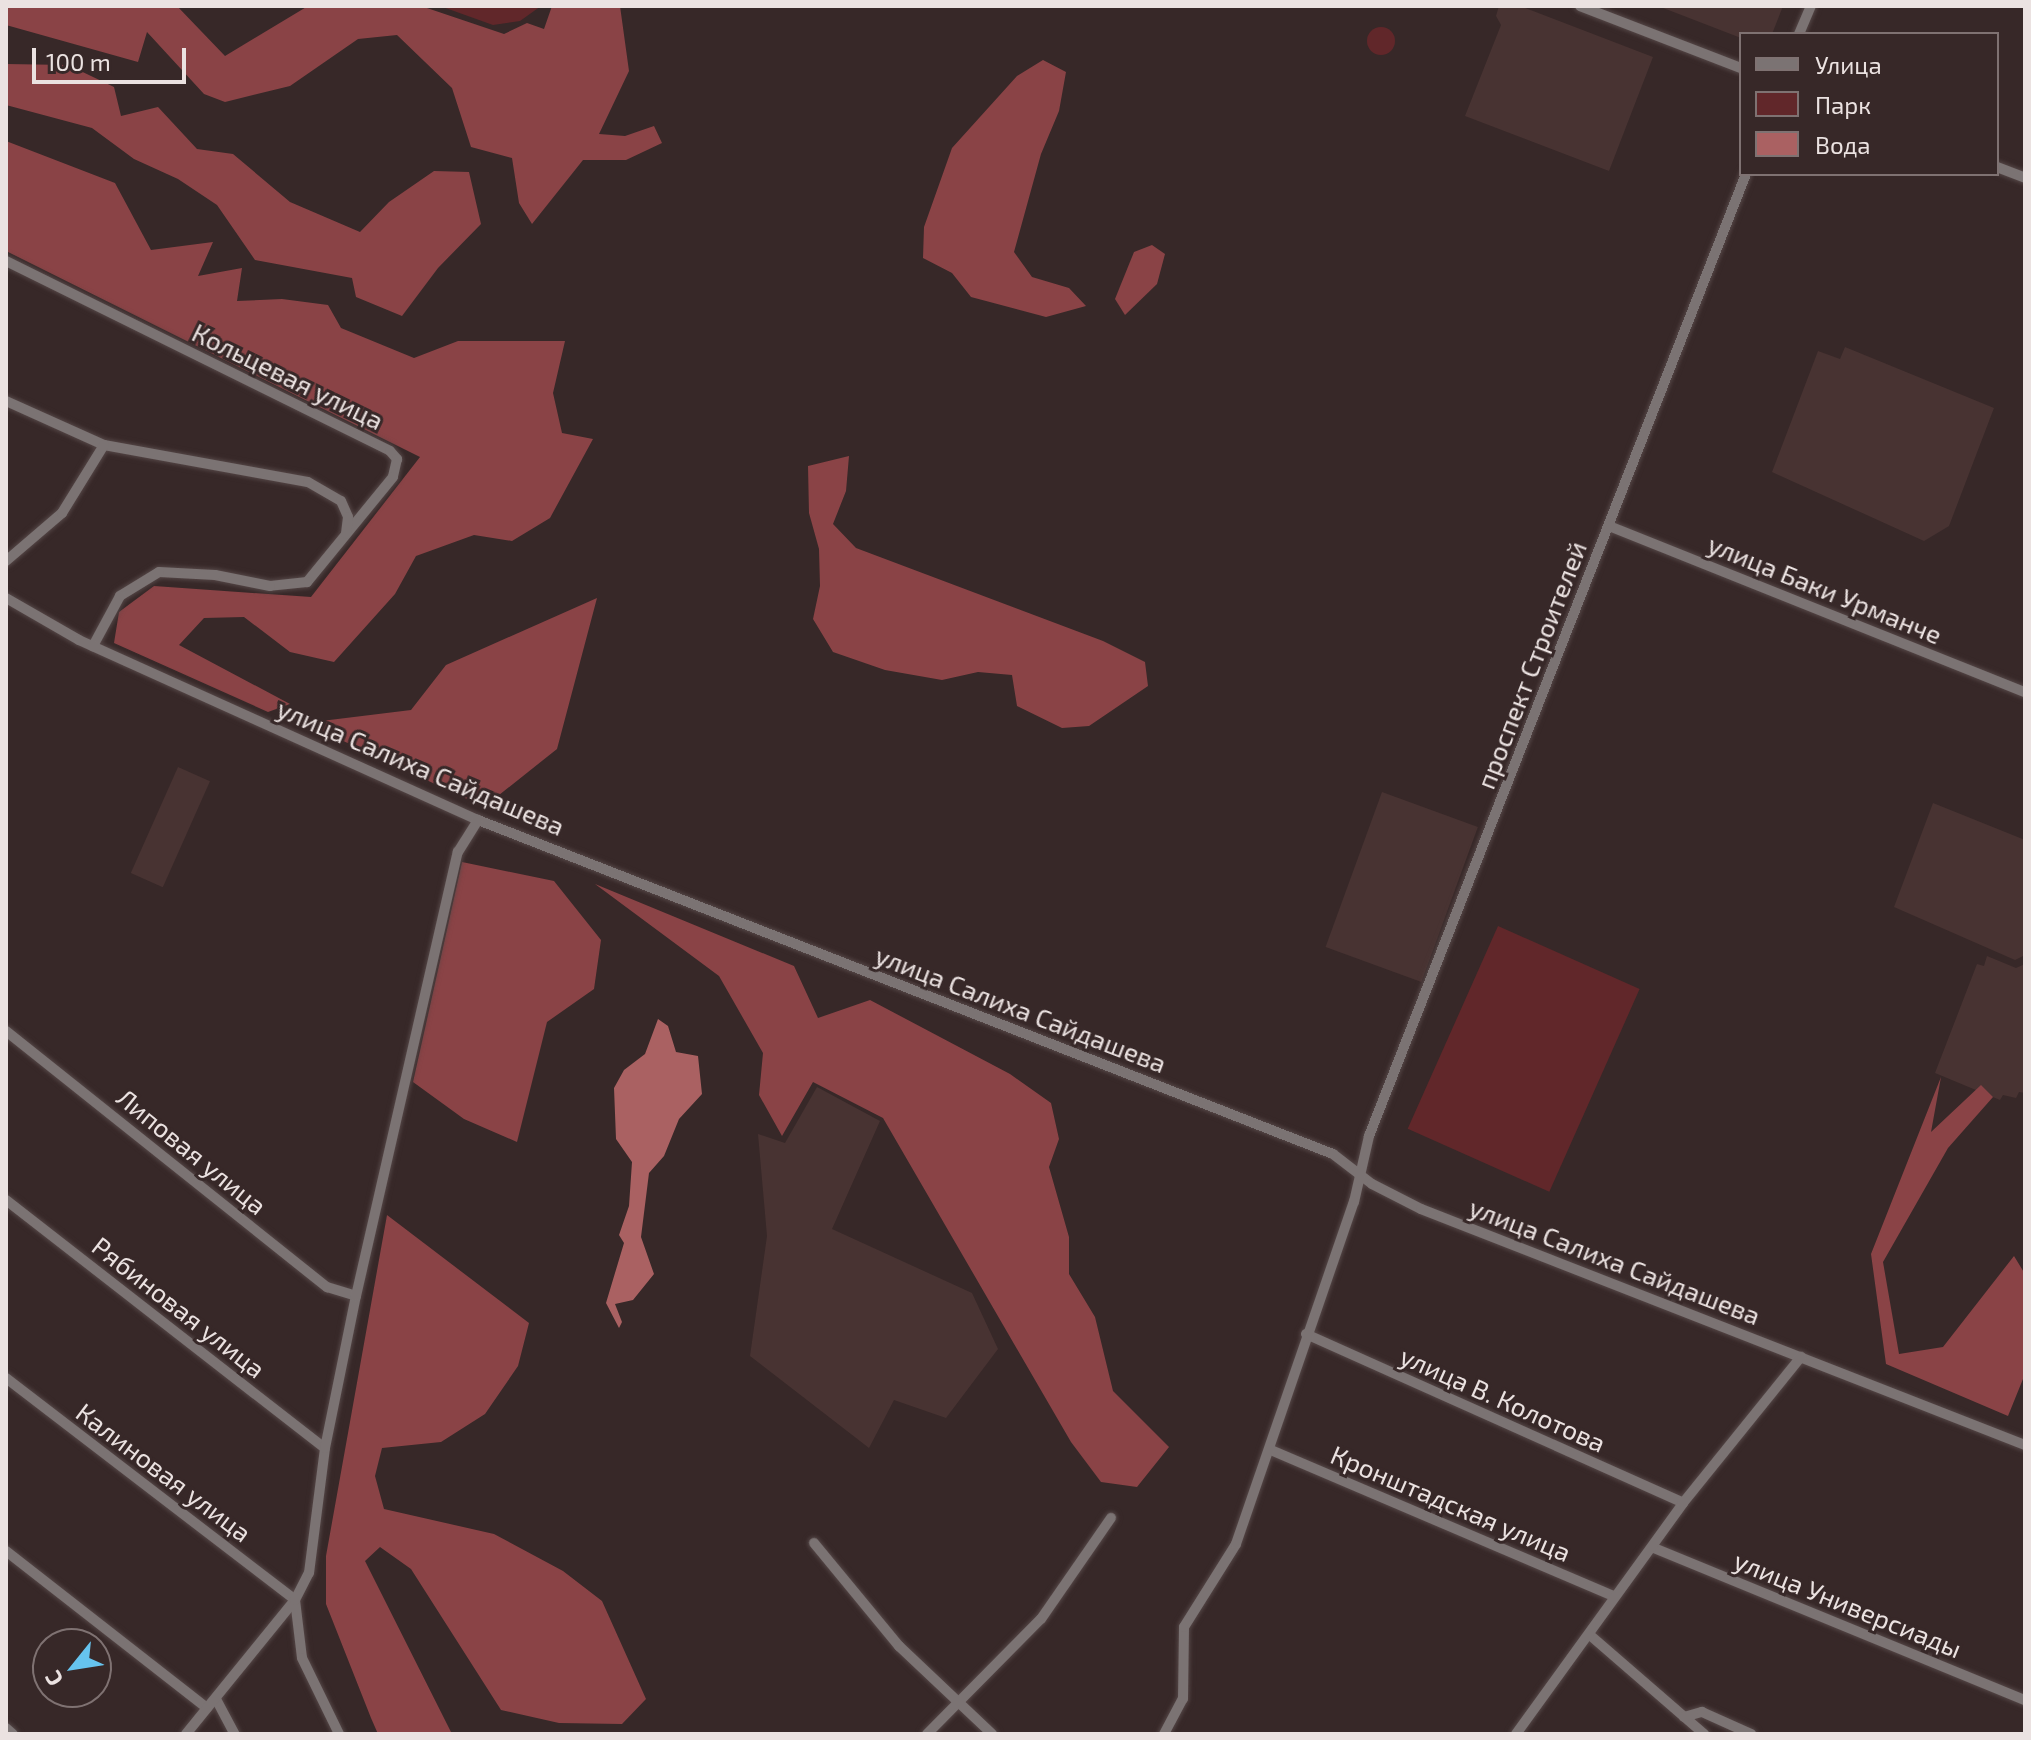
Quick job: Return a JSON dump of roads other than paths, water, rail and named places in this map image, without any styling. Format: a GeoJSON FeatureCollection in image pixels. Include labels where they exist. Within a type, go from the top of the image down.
{"type":"FeatureCollection","features":[{"type":"Feature","properties":{"kind":"street"},"geometry":{"type":"LineString","coordinates":[[1580,6],[1739,67]]}},
{"type":"Feature","properties":{"kind":"street"},"geometry":{"type":"LineString","coordinates":[[1800,32],[1811,6]]}},
{"type":"Feature","properties":{"kind":"street"},"geometry":{"type":"LineString","coordinates":[[1999,168],[2025,178]]}},
{"type":"Feature","properties":{"kind":"street","name":"проспект Строителей"},"geometry":{"type":"LineString","coordinates":[[1164,1734],[1183,1699],[1184,1627],[1236,1544],[1271,1450],[1306,1334],[1354,1202],[1357,1173],[1745,176]]}},
{"type":"Feature","properties":{"kind":"street","name":"Кольцевая улица"},"geometry":{"type":"LineString","coordinates":[[6,261],[390,451],[398,465],[393,477],[307,582],[292,586],[181,572],[140,580],[120,596],[93,646]]}},
{"type":"Feature","properties":{"kind":"street"},"geometry":{"type":"LineString","coordinates":[[6,401],[104,445],[308,482],[341,501],[348,517],[346,536]]}},
{"type":"Feature","properties":{"kind":"street"},"geometry":{"type":"LineString","coordinates":[[6,561],[62,513],[104,445]]}},
{"type":"Feature","properties":{"kind":"street","name":"улица Баки Урманче"},"geometry":{"type":"LineString","coordinates":[[1609,526],[2025,692]]}},
{"type":"Feature","properties":{"kind":"street","name":"улица Салиха Сайдашева"},"geometry":{"type":"LineString","coordinates":[[6,598],[93,646],[478,820],[1333,1154],[1357,1173],[1421,1209],[2025,1445]]}},
{"type":"Feature","properties":{"kind":"street"},"geometry":{"type":"LineString","coordinates":[[186,1734],[295,1600],[309,1573],[325,1448],[356,1296],[458,852],[478,820]]}},
{"type":"Feature","properties":{"kind":"street","name":"Липовая улица"},"geometry":{"type":"LineString","coordinates":[[6,1031],[327,1287],[356,1296]]}},
{"type":"Feature","properties":{"kind":"street","name":"Рябиновая улица"},"geometry":{"type":"LineString","coordinates":[[6,1200],[325,1448]]}},
{"type":"Feature","properties":{"kind":"street","name":"улица В. Колотова"},"geometry":{"type":"LineString","coordinates":[[1306,1334],[1683,1503]]}},
{"type":"Feature","properties":{"kind":"street"},"geometry":{"type":"LineString","coordinates":[[1516,1734],[1591,1636],[1613,1596],[1654,1548],[1683,1503],[1801,1357]]}},
{"type":"Feature","properties":{"kind":"street","name":"Калиновая улица"},"geometry":{"type":"LineString","coordinates":[[6,1378],[295,1600]]}},
{"type":"Feature","properties":{"kind":"street","name":"Кронштадская улица"},"geometry":{"type":"LineString","coordinates":[[1271,1450],[1613,1596]]}},
{"type":"Feature","properties":{"kind":"street"},"geometry":{"type":"LineString","coordinates":[[927,1734],[1041,1619],[1111,1518]]}},
{"type":"Feature","properties":{"kind":"street"},"geometry":{"type":"LineString","coordinates":[[814,1543],[899,1646],[992,1734]]}},
{"type":"Feature","properties":{"kind":"street","name":"улица Универсиады"},"geometry":{"type":"LineString","coordinates":[[1654,1548],[2025,1700]]}},
{"type":"Feature","properties":{"kind":"street"},"geometry":{"type":"LineString","coordinates":[[6,1551],[207,1708]]}},
{"type":"Feature","properties":{"kind":"street"},"geometry":{"type":"LineString","coordinates":[[295,1600],[302,1658],[339,1734]]}},
{"type":"Feature","properties":{"kind":"street"},"geometry":{"type":"LineString","coordinates":[[1591,1636],[1704,1734]]}},
{"type":"Feature","properties":{"kind":"street"},"geometry":{"type":"LineString","coordinates":[[216,1699],[235,1734]]}},
{"type":"Feature","properties":{"kind":"street"},"geometry":{"type":"LineString","coordinates":[[1684,1717],[1702,1712],[1751,1734]]}},
{"type":"Feature","properties":{"kind":"street"},"geometry":{"type":"LineString","coordinates":[[6,1728],[13,1734]]}},
{"type":"Feature","properties":{"kind":"water"},"geometry":{"type":"Polygon","coordinates":[[[658,1019],[668,1026],[676,1052],[698,1056],[702,1094],[679,1119],[664,1156],[649,1173],[641,1237],[654,1274],[633,1300],[615,1304],[622,1322],[619,1328],[606,1303],[624,1243],[619,1235],[629,1206],[632,1162],[616,1139],[614,1088],[624,1070],[645,1054],[658,1019]]]}}]}
